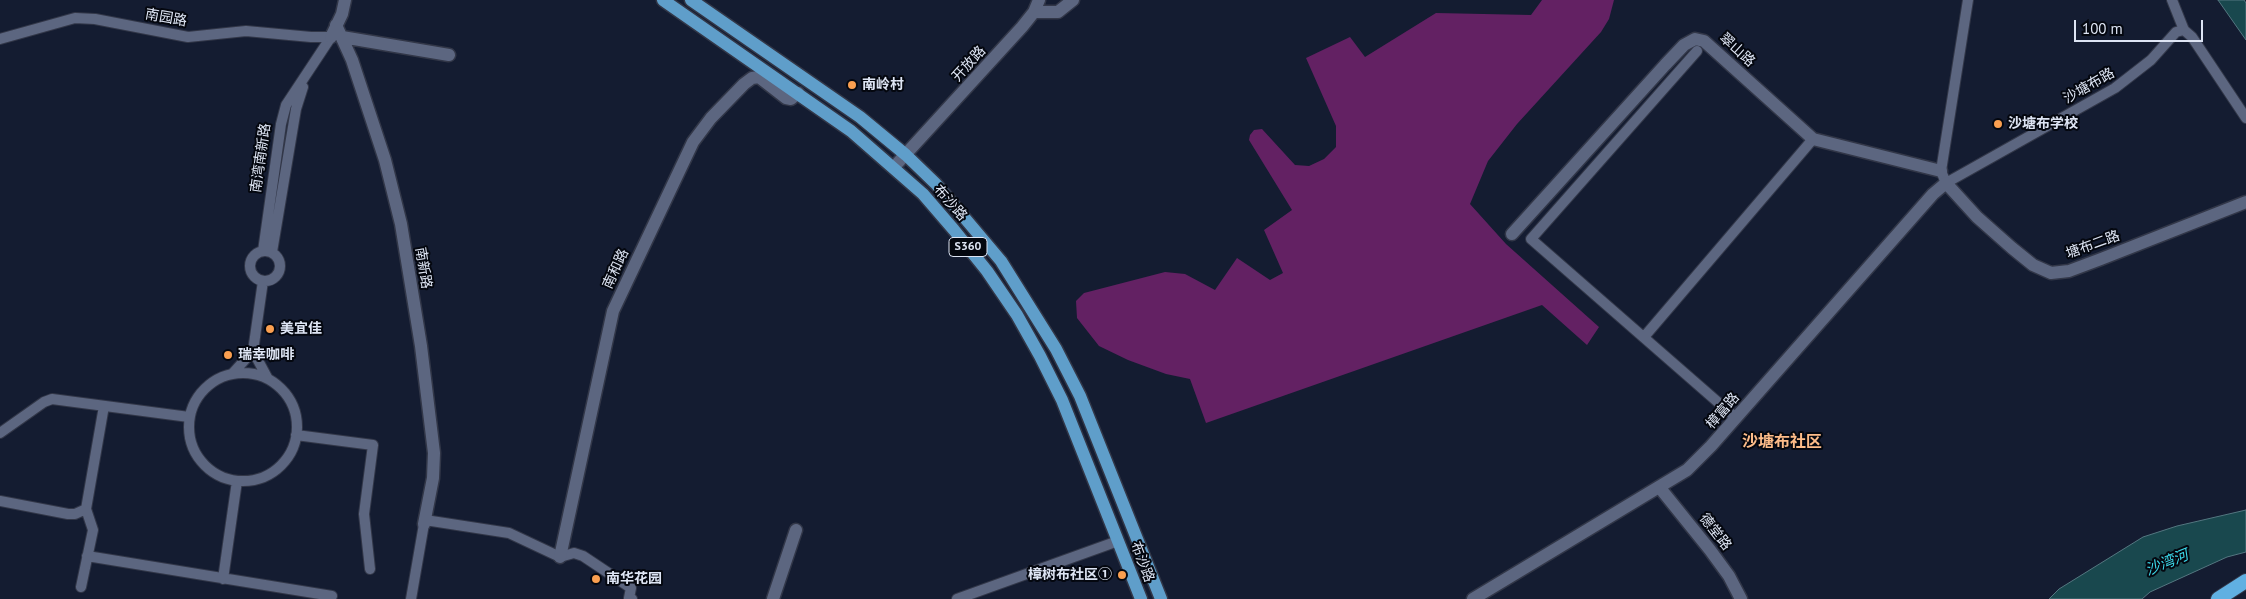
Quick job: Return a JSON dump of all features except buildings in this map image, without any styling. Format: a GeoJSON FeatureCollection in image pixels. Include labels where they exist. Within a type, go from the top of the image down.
{"type":"FeatureCollection","features":[{"type":"Feature","properties":{"kind":"highway"},"geometry":{"type":"LineString","coordinates":[[2218,599],[2246,581]]}},
{"type":"Feature","properties":{"kind":"highway"},"geometry":{"type":"LineString","coordinates":[[2218,599],[2246,588]]}},
{"type":"Feature","properties":{"kind":"main road","name":"布沙路"},"geometry":{"type":"LineString","coordinates":[[663,0],[851,131],[923,194],[987,271],[1017,315],[1062,400],[1141,599]]}},
{"type":"Feature","properties":{"kind":"main road","name":"布沙路"},"geometry":{"type":"LineString","coordinates":[[691,0],[860,117],[906,155],[943,191],[1001,261],[1056,349],[1080,396],[1161,599]]}},
{"type":"Feature","properties":{"kind":"street","name":"南湾南新路"},"geometry":{"type":"LineString","coordinates":[[268,252],[296,109],[307,75],[336,37],[336,25],[342,14],[345,0]]}},
{"type":"Feature","properties":{"kind":"street","name":"开放路"},"geometry":{"type":"LineString","coordinates":[[894,167],[1022,27],[1036,6],[1058,12],[1074,0]]}},
{"type":"Feature","properties":{"kind":"street"},"geometry":{"type":"LineString","coordinates":[[1946,183],[1941,171],[1968,0]]}},
{"type":"Feature","properties":{"kind":"street"},"geometry":{"type":"LineString","coordinates":[[2172,0],[2184,30],[2192,37],[2246,118]]}},
{"type":"Feature","properties":{"kind":"street","name":"南园路"},"geometry":{"type":"LineString","coordinates":[[0,39],[75,18],[95,19],[188,36],[246,31],[311,37],[336,37]]}},
{"type":"Feature","properties":{"kind":"street","name":"沙塘布路"},"geometry":{"type":"LineString","coordinates":[[1946,183],[2115,88],[2151,60],[2174,34],[2184,30]]}},
{"type":"Feature","properties":{"kind":"street"},"geometry":{"type":"LineString","coordinates":[[336,37],[449,55]]}},
{"type":"Feature","properties":{"kind":"street","name":"南新路"},"geometry":{"type":"LineString","coordinates":[[336,37],[352,60],[385,160],[401,224],[421,346],[434,453],[432,478],[424,522]]}},
{"type":"Feature","properties":{"kind":"street","name":"翠山路"},"geometry":{"type":"LineString","coordinates":[[1512,234],[1665,65],[1684,45],[1695,39],[1704,41],[1813,140],[1941,171]]}},
{"type":"Feature","properties":{"kind":"street"},"geometry":{"type":"LineString","coordinates":[[1697,51],[1532,239],[1736,418]]}},
{"type":"Feature","properties":{"kind":"street","name":"南和路"},"geometry":{"type":"LineString","coordinates":[[560,557],[612,311],[693,142],[711,118],[752,78],[758,77],[791,99],[798,93]]}},
{"type":"Feature","properties":{"kind":"street"},"geometry":{"type":"LineString","coordinates":[[1644,337],[1813,140]]}},
{"type":"Feature","properties":{"kind":"street","name":"塘布二路"},"geometry":{"type":"LineString","coordinates":[[1946,183],[1977,217],[2012,248],[2033,265],[2051,273],[2069,271],[2246,202]]}},
{"type":"Feature","properties":{"kind":"street","name":"樟富路"},"geometry":{"type":"LineString","coordinates":[[1473,599],[1660,488],[1699,459],[1933,194],[1946,183]]}},
{"type":"Feature","properties":{"kind":"street"},"geometry":{"type":"LineString","coordinates":[[268,252],[278,259],[280,269],[276,277],[263,281],[254,277],[250,268],[250,262],[254,254],[268,252]]}},
{"type":"Feature","properties":{"kind":"street"},"geometry":{"type":"LineString","coordinates":[[232,374],[253,352],[263,281]]}},
{"type":"Feature","properties":{"kind":"street"},"geometry":{"type":"LineString","coordinates":[[253,352],[269,380]]}},
{"type":"Feature","properties":{"kind":"street"},"geometry":{"type":"LineString","coordinates":[[250,373],[269,380],[280,387],[290,401],[296,417],[296,435],[291,452],[279,467],[260,478],[237,481],[218,475],[198,458],[190,441],[189,417],[195,401],[201,392],[215,380],[232,374],[250,373]]}},
{"type":"Feature","properties":{"kind":"street"},"geometry":{"type":"LineString","coordinates":[[0,433],[44,402],[52,399],[189,417]]}},
{"type":"Feature","properties":{"kind":"street"},"geometry":{"type":"LineString","coordinates":[[81,588],[93,530],[86,509],[104,406]]}},
{"type":"Feature","properties":{"kind":"street"},"geometry":{"type":"LineString","coordinates":[[296,435],[373,445],[364,514],[370,569]]}},
{"type":"Feature","properties":{"kind":"street"},"geometry":{"type":"LineString","coordinates":[[223,579],[237,481]]}},
{"type":"Feature","properties":{"kind":"street","name":"德堂路"},"geometry":{"type":"LineString","coordinates":[[1660,488],[1729,576],[1741,599]]}},
{"type":"Feature","properties":{"kind":"street"},"geometry":{"type":"LineString","coordinates":[[0,501],[68,514],[75,514],[86,509]]}},
{"type":"Feature","properties":{"kind":"street"},"geometry":{"type":"LineString","coordinates":[[411,599],[424,522],[509,533],[560,557],[574,553],[583,556],[631,588],[629,598],[632,599]]}},
{"type":"Feature","properties":{"kind":"street"},"geometry":{"type":"LineString","coordinates":[[773,599],[796,530]]}},
{"type":"Feature","properties":{"kind":"street"},"geometry":{"type":"LineString","coordinates":[[957,599],[1119,543]]}},
{"type":"Feature","properties":{"kind":"street"},"geometry":{"type":"LineString","coordinates":[[974,599],[1119,543]]}},
{"type":"Feature","properties":{"kind":"street"},"geometry":{"type":"LineString","coordinates":[[87,556],[332,596]]}},
{"type":"Feature","properties":{"kind":"shaded area"},"geometry":{"type":"Polygon","coordinates":[[[1542,0],[1614,0],[1609,19],[1601,32],[1517,124],[1488,161],[1470,204],[1506,244],[1599,327],[1587,345],[1542,305],[1206,423],[1190,379],[1166,374],[1128,360],[1099,346],[1077,318],[1076,301],[1084,293],[1165,272],[1185,274],[1215,290],[1237,258],[1270,280],[1283,273],[1264,230],[1292,210],[1249,140],[1254,130],[1262,129],[1295,165],[1309,166],[1324,159],[1336,147],[1336,126],[1306,58],[1350,37],[1365,57],[1436,13],[1531,15],[1542,0]]]}},
{"type":"Feature","properties":{"kind":"water"},"geometry":{"type":"Polygon","coordinates":[[[2218,0],[2244,0],[2246,3],[2246,40],[2218,0]]]}},
{"type":"Feature","properties":{"kind":"water","name":"沙湾河"},"geometry":{"type":"Polygon","coordinates":[[[2246,510],[2246,552],[2227,557],[2150,592],[2142,599],[2049,599],[2059,589],[2143,537],[2177,526],[2246,510]]]}},
{"type":"Feature","properties":{"kind":"place","name":"南岭村"},"geometry":{"type":"Point","coordinates":[852,85]}},
{"type":"Feature","properties":{"kind":"place","name":"沙塘布学校"},"geometry":{"type":"Point","coordinates":[1998,124]}},
{"type":"Feature","properties":{"kind":"place","name":"美宜佳"},"geometry":{"type":"Point","coordinates":[270,329]}},
{"type":"Feature","properties":{"kind":"place","name":"瑞幸咖啡"},"geometry":{"type":"Point","coordinates":[228,355]}},
{"type":"Feature","properties":{"kind":"place","name":"樟树布社区①"},"geometry":{"type":"Point","coordinates":[1122,575]}},
{"type":"Feature","properties":{"kind":"place","name":"南华花园"},"geometry":{"type":"Point","coordinates":[596,579]}},
{"type":"Feature","properties":{"kind":"district","name":"沙塘布社区"},"geometry":{"type":"Point","coordinates":[1782,442]}}]}
